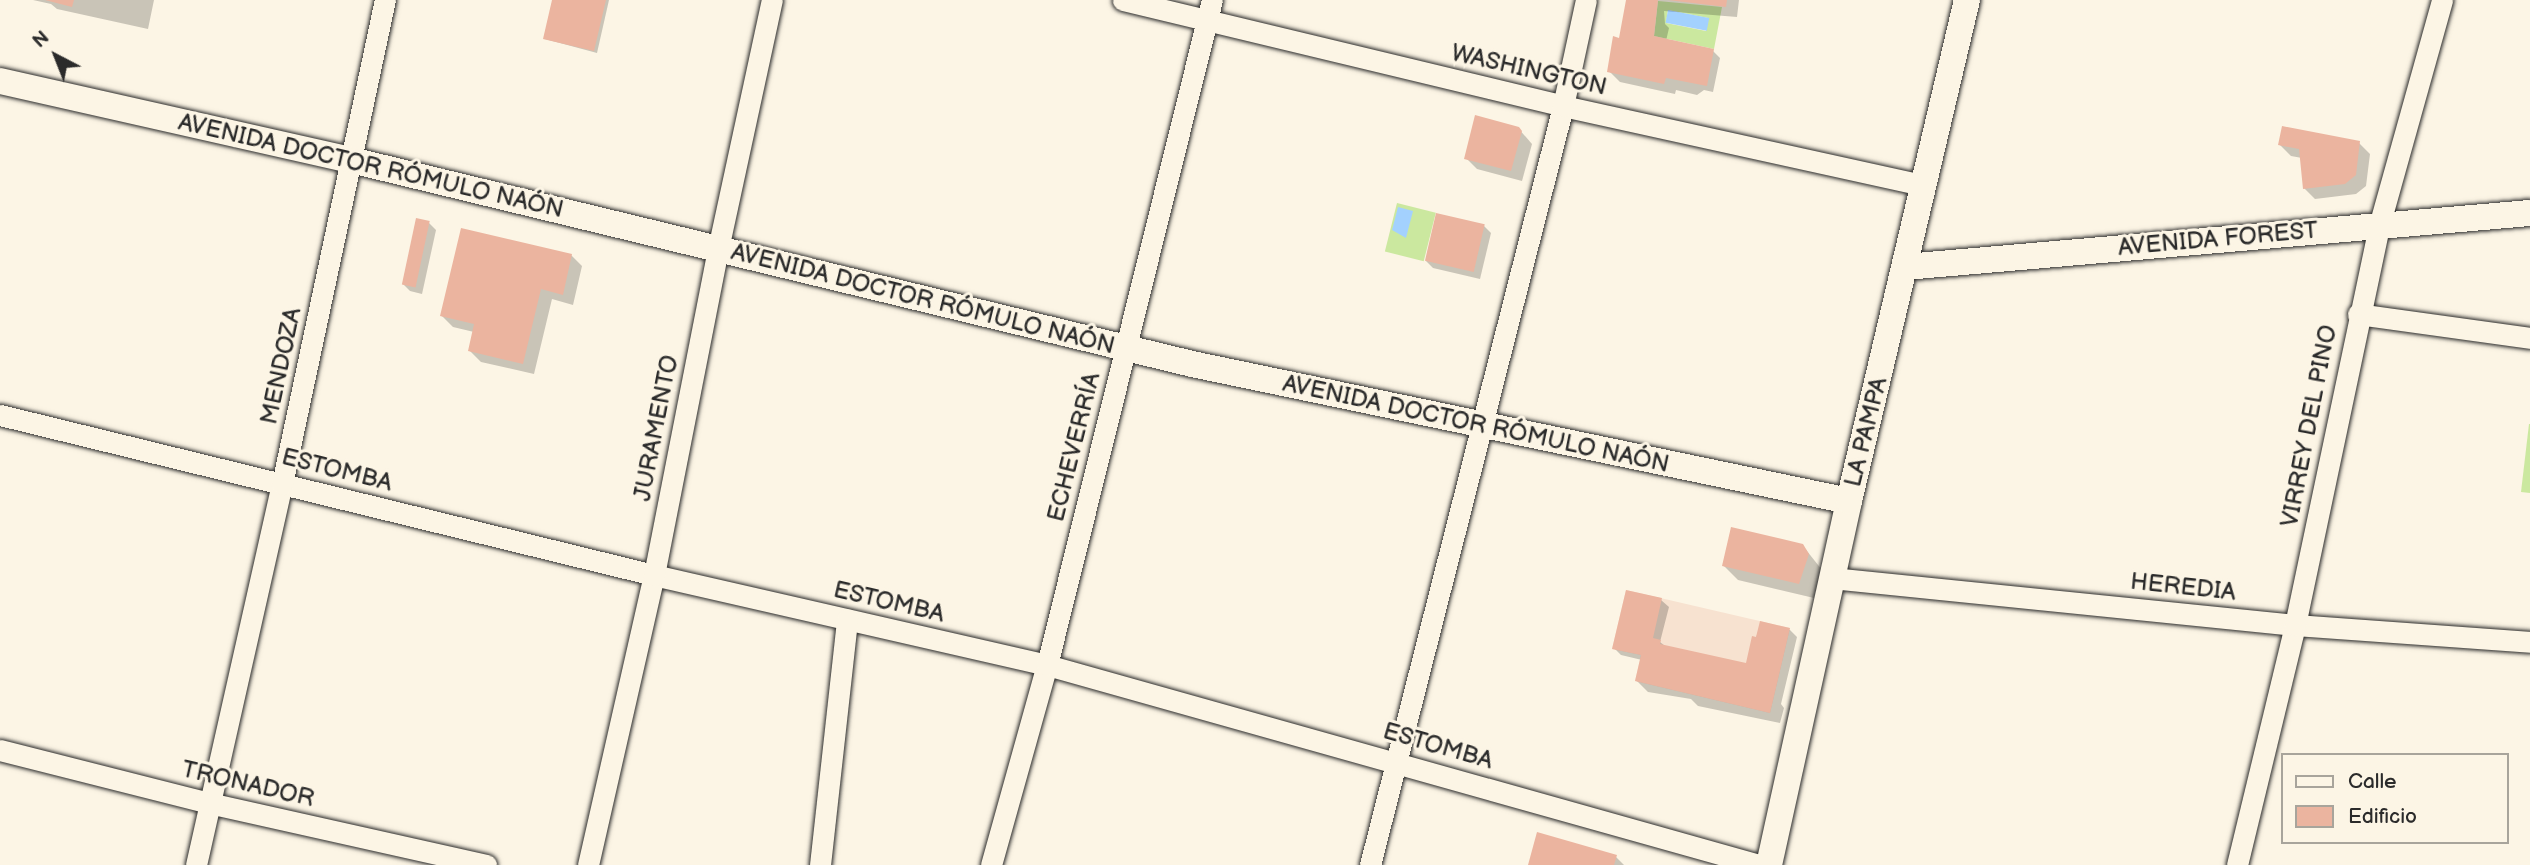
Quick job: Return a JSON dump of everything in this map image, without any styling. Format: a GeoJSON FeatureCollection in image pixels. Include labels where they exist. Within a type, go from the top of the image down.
{"type":"FeatureCollection","features":[{"type":"Feature","properties":{"kind":"street","name":"MENDOZA"},"geometry":{"type":"LineString","coordinates":[[196,865],[282,484],[385,0]]}},
{"type":"Feature","properties":{"kind":"street","name":"JURAMENTO"},"geometry":{"type":"LineString","coordinates":[[588,865],[654,575],[718,249],[772,0]]}},
{"type":"Feature","properties":{"kind":"street","name":"WASHINGTON"},"geometry":{"type":"LineString","coordinates":[[1123,0],[1210,9],[1563,106],[1923,185]]}},
{"type":"Feature","properties":{"kind":"street"},"geometry":{"type":"LineString","coordinates":[[1370,865],[1563,106],[1586,0]]}},
{"type":"Feature","properties":{"kind":"street","name":"LA PAMPA"},"geometry":{"type":"LineString","coordinates":[[1769,865],[1849,501],[1967,0]]}},
{"type":"Feature","properties":{"kind":"street","name":"VIRREY DEL PINO"},"geometry":{"type":"LineString","coordinates":[[2237,865],[2295,625],[2358,314],[2379,226],[2442,0]]}},
{"type":"Feature","properties":{"kind":"street","name":"ECHEVERRÍA"},"geometry":{"type":"LineString","coordinates":[[991,865],[1047,665],[1210,9]]}},
{"type":"Feature","properties":{"kind":"street","name":"AVENIDA DOCTOR RÓMULO NAÓN"},"geometry":{"type":"LineString","coordinates":[[0,81],[351,160],[1126,348],[1482,427],[1849,501]]}},
{"type":"Feature","properties":{"kind":"street","name":"AVENIDA FOREST"},"geometry":{"type":"LineString","coordinates":[[1905,267],[2530,213]]}},
{"type":"Feature","properties":{"kind":"street"},"geometry":{"type":"LineString","coordinates":[[2358,314],[2530,338]]}},
{"type":"Feature","properties":{"kind":"street","name":"ESTOMBA"},"geometry":{"type":"LineString","coordinates":[[0,415],[654,575],[1047,665],[1759,865]]}},
{"type":"Feature","properties":{"kind":"street","name":"HEREDIA"},"geometry":{"type":"LineString","coordinates":[[1832,578],[2295,625],[2530,642]]}},
{"type":"Feature","properties":{"kind":"street"},"geometry":{"type":"LineString","coordinates":[[820,865],[847,619]]}},
{"type":"Feature","properties":{"kind":"street","name":"TRONADOR"},"geometry":{"type":"LineString","coordinates":[[0,750],[209,803],[486,865]]}},
{"type":"Feature","properties":{"kind":"shaded area"},"geometry":{"type":"Polygon","coordinates":[[[1626,590],[1790,628],[1770,713],[1635,681],[1641,655],[1612,649],[1626,590]]]}},
{"type":"Feature","properties":{"kind":"green space"},"geometry":{"type":"Polygon","coordinates":[[[1658,1],[1722,7],[1714,49],[1654,36],[1658,1]],[[1668,10],[1666,23],[1706,31],[1708,18],[1668,10]]]}},
{"type":"Feature","properties":{"kind":"green space"},"geometry":{"type":"Polygon","coordinates":[[[1397,203],[1436,213],[1424,261],[1385,252],[1397,203]]]}},
{"type":"Feature","properties":{"kind":"green space"},"geometry":{"type":"Polygon","coordinates":[[[2530,424],[2530,493],[2521,492],[2530,424]]]}},
{"type":"Feature","properties":{"kind":"water"},"geometry":{"type":"Polygon","coordinates":[[[1668,10],[1709,18],[1707,31],[1666,23],[1668,10]]]}},
{"type":"Feature","properties":{"kind":"water"},"geometry":{"type":"Polygon","coordinates":[[[1398,207],[1413,211],[1406,238],[1392,230],[1398,207]]]}},
{"type":"Feature","properties":{"kind":"building"},"geometry":{"type":"Polygon","coordinates":[[[45,0],[74,0],[72,7],[45,0]]]}},
{"type":"Feature","properties":{"kind":"building"},"geometry":{"type":"Polygon","coordinates":[[[552,0],[606,0],[594,51],[543,39],[552,0]]]}},
{"type":"Feature","properties":{"kind":"building"},"geometry":{"type":"Polygon","coordinates":[[[1626,0],[1658,0],[1654,36],[1714,49],[1707,86],[1666,78],[1664,84],[1607,72],[1613,36],[1619,38],[1626,0]]]}},
{"type":"Feature","properties":{"kind":"building"},"geometry":{"type":"Polygon","coordinates":[[[1668,0],[1727,0],[1726,7],[1668,0]]]}},
{"type":"Feature","properties":{"kind":"building"},"geometry":{"type":"Polygon","coordinates":[[[1475,115],[1519,127],[1522,131],[1511,171],[1464,159],[1475,115]]]}},
{"type":"Feature","properties":{"kind":"building"},"geometry":{"type":"Polygon","coordinates":[[[2282,126],[2360,141],[2356,175],[2345,184],[2303,189],[2299,149],[2278,145],[2282,126]]]}},
{"type":"Feature","properties":{"kind":"building"},"geometry":{"type":"Polygon","coordinates":[[[1436,213],[1485,224],[1474,272],[1425,261],[1436,213]]]}},
{"type":"Feature","properties":{"kind":"building"},"geometry":{"type":"Polygon","coordinates":[[[416,218],[430,221],[416,287],[402,285],[416,218]]]}},
{"type":"Feature","properties":{"kind":"building"},"geometry":{"type":"Polygon","coordinates":[[[461,228],[572,254],[563,295],[541,289],[523,364],[468,351],[474,324],[440,316],[461,228]]]}},
{"type":"Feature","properties":{"kind":"building"},"geometry":{"type":"Polygon","coordinates":[[[1731,527],[1803,544],[1809,554],[1799,584],[1722,566],[1731,527]]]}},
{"type":"Feature","properties":{"kind":"building"},"geometry":{"type":"Polygon","coordinates":[[[1626,590],[1662,598],[1653,638],[1661,640],[1660,644],[1746,663],[1752,636],[1756,637],[1760,621],[1790,628],[1770,713],[1635,681],[1641,655],[1612,649],[1626,590]]]}},
{"type":"Feature","properties":{"kind":"building"},"geometry":{"type":"Polygon","coordinates":[[[1537,832],[1617,855],[1614,865],[1528,865],[1537,832]]]}}]}
